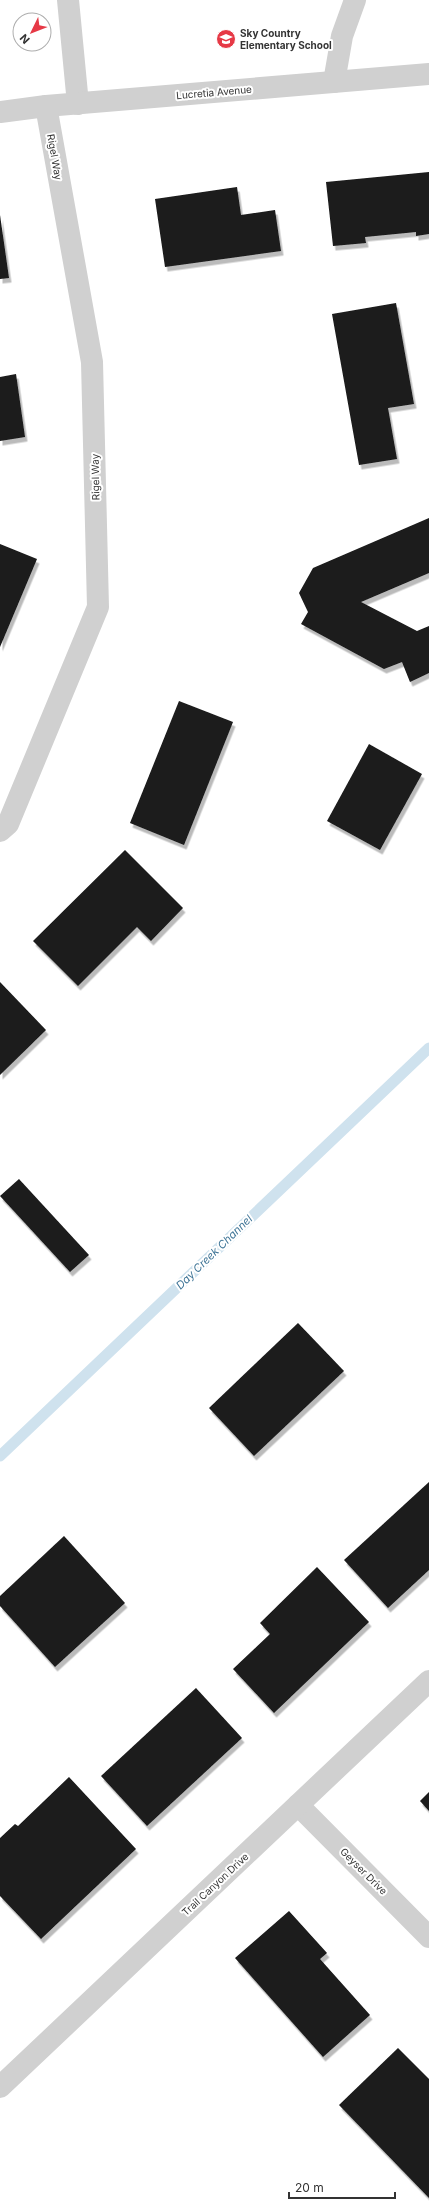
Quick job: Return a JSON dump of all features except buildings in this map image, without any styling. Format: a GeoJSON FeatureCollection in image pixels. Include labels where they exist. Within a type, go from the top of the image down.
{"type":"FeatureCollection","features":[{"type":"Feature","properties":{"kind":"street"},"geometry":{"type":"LineString","coordinates":[[68,0],[78,104]]}},
{"type":"Feature","properties":{"kind":"street"},"geometry":{"type":"LineString","coordinates":[[334,82],[342,36],[355,0]]}},
{"type":"Feature","properties":{"kind":"street","name":"Lucretia Avenue"},"geometry":{"type":"LineString","coordinates":[[0,112],[46,106],[429,74]]}},
{"type":"Feature","properties":{"kind":"street","name":"Rigel Way"},"geometry":{"type":"LineString","coordinates":[[0,831],[8,824],[98,607],[92,362],[46,106]]}},
{"type":"Feature","properties":{"kind":"street","name":"Trail Canyon Drive"},"geometry":{"type":"LineString","coordinates":[[0,2088],[429,1681]]}},
{"type":"Feature","properties":{"kind":"street","name":"Geyser Drive"},"geometry":{"type":"LineString","coordinates":[[298,1805],[429,1937]]}},
{"type":"Feature","properties":{"kind":"waterway","name":"Day Creek Channel"},"geometry":{"type":"LineString","coordinates":[[0,1456],[429,1048]]}},
{"type":"Feature","properties":{"kind":"place","name":"Sky Country Elementary School"},"geometry":{"type":"Point","coordinates":[226,39]}}]}
